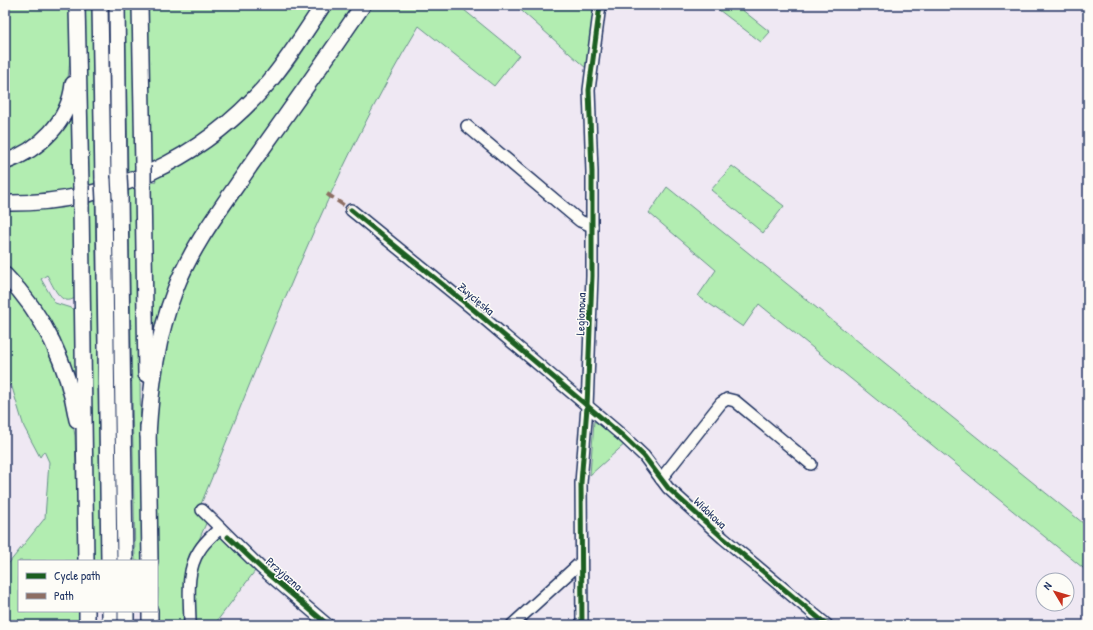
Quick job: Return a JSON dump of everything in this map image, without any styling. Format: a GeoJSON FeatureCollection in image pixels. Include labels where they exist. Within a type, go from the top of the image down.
{"type":"FeatureCollection","features":[{"type":"Feature","properties":{"kind":"highway"},"geometry":{"type":"LineString","coordinates":[[77,5],[86,478],[86,560]]}},
{"type":"Feature","properties":{"kind":"highway"},"geometry":{"type":"LineString","coordinates":[[100,5],[109,560]]}},
{"type":"Feature","properties":{"kind":"highway"},"geometry":{"type":"LineString","coordinates":[[117,5],[125,560]]}},
{"type":"Feature","properties":{"kind":"highway"},"geometry":{"type":"LineString","coordinates":[[140,5],[150,560]]}},
{"type":"Feature","properties":{"kind":"highway"},"geometry":{"type":"LineString","coordinates":[[5,203],[40,202],[69,198],[103,190],[150,173],[184,155],[223,128],[260,93],[286,60],[323,5]]}},
{"type":"Feature","properties":{"kind":"highway"},"geometry":{"type":"LineString","coordinates":[[148,435],[153,372],[159,341],[169,306],[185,267],[214,218],[363,5]]}},
{"type":"Feature","properties":{"kind":"highway"},"geometry":{"type":"LineString","coordinates":[[5,162],[28,153],[39,144],[58,123],[67,108],[72,90],[77,27]]}},
{"type":"Feature","properties":{"kind":"highway"},"geometry":{"type":"LineString","coordinates":[[5,275],[21,292],[41,319],[61,360],[74,403],[86,478]]}},
{"type":"Feature","properties":{"kind":"highway"},"geometry":{"type":"LineString","coordinates":[[87,612],[87,625]]}},
{"type":"Feature","properties":{"kind":"highway"},"geometry":{"type":"LineString","coordinates":[[110,612],[110,625]]}},
{"type":"Feature","properties":{"kind":"highway"},"geometry":{"type":"LineString","coordinates":[[126,612],[126,625]]}},
{"type":"Feature","properties":{"kind":"highway"},"geometry":{"type":"LineString","coordinates":[[150,612],[150,625]]}},
{"type":"Feature","properties":{"kind":"street","name":"Legionowa"},"geometry":{"type":"LineString","coordinates":[[582,625],[580,563],[581,483],[587,407],[592,276],[589,90],[600,5]]}},
{"type":"Feature","properties":{"kind":"street"},"geometry":{"type":"LineString","coordinates":[[467,126],[580,221],[592,226]]}},
{"type":"Feature","properties":{"kind":"street","name":"Zwycięska"},"geometry":{"type":"LineString","coordinates":[[351,210],[474,310],[587,407]]}},
{"type":"Feature","properties":{"kind":"street"},"geometry":{"type":"LineString","coordinates":[[661,479],[720,403],[727,399],[735,400],[811,464]]}},
{"type":"Feature","properties":{"kind":"street","name":"Widokowa"},"geometry":{"type":"LineString","coordinates":[[587,407],[637,448],[668,488],[723,538],[827,625]]}},
{"type":"Feature","properties":{"kind":"street","name":"Przyjazna"},"geometry":{"type":"LineString","coordinates":[[202,510],[261,568],[328,625]]}},
{"type":"Feature","properties":{"kind":"street"},"geometry":{"type":"LineString","coordinates":[[190,625],[190,582],[194,560],[204,544],[220,528]]}},
{"type":"Feature","properties":{"kind":"street"},"geometry":{"type":"LineString","coordinates":[[512,625],[580,563]]}},
{"type":"Feature","properties":{"kind":"green space"},"geometry":{"type":"Polygon","coordinates":[[[5,5],[69,5],[70,60],[64,94],[58,110],[49,125],[35,139],[5,155],[5,5]]]}},
{"type":"Feature","properties":{"kind":"green space"},"geometry":{"type":"Polygon","coordinates":[[[82,5],[92,5],[101,560],[90,560],[82,5]]]}},
{"type":"Feature","properties":{"kind":"green space"},"geometry":{"type":"Polygon","coordinates":[[[107,5],[111,5],[120,560],[116,560],[107,5]]]}},
{"type":"Feature","properties":{"kind":"green space"},"geometry":{"type":"Polygon","coordinates":[[[125,5],[136,5],[142,560],[135,560],[125,5]]]}},
{"type":"Feature","properties":{"kind":"green space"},"geometry":{"type":"Polygon","coordinates":[[[145,5],[316,5],[271,70],[243,102],[184,148],[147,165],[145,5]]]}},
{"type":"Feature","properties":{"kind":"green space"},"geometry":{"type":"Polygon","coordinates":[[[333,5],[358,5],[210,217],[150,355],[148,185],[156,181],[155,179],[173,170],[208,148],[255,110],[289,71],[333,5]]]}},
{"type":"Feature","properties":{"kind":"green space"},"geometry":{"type":"Polygon","coordinates":[[[371,5],[458,5],[519,55],[494,86],[419,26],[386,83],[328,200],[275,321],[201,504],[210,514],[190,561],[187,625],[156,625],[158,612],[158,560],[154,440],[155,409],[158,379],[164,346],[174,315],[185,286],[215,231],[250,178],[371,5]]]}},
{"type":"Feature","properties":{"kind":"green space"},"geometry":{"type":"Polygon","coordinates":[[[515,5],[595,5],[587,69],[515,5]]]}},
{"type":"Feature","properties":{"kind":"green space"},"geometry":{"type":"Polygon","coordinates":[[[717,5],[736,5],[770,32],[761,42],[715,7],[717,5]]]}},
{"type":"Feature","properties":{"kind":"green space"},"geometry":{"type":"Polygon","coordinates":[[[75,104],[74,191],[5,196],[5,166],[75,104]]]}},
{"type":"Feature","properties":{"kind":"green space"},"geometry":{"type":"Polygon","coordinates":[[[732,166],[784,206],[763,233],[711,190],[732,166]]]}},
{"type":"Feature","properties":{"kind":"green space"},"geometry":{"type":"Polygon","coordinates":[[[667,187],[1088,527],[1088,572],[759,304],[743,327],[698,296],[716,270],[649,213],[667,187]]]}},
{"type":"Feature","properties":{"kind":"green space"},"geometry":{"type":"Polygon","coordinates":[[[75,206],[76,297],[71,300],[62,298],[55,290],[47,275],[41,279],[55,303],[77,310],[78,396],[5,269],[5,211],[75,206]]]}},
{"type":"Feature","properties":{"kind":"green space"},"geometry":{"type":"Polygon","coordinates":[[[5,282],[38,324],[69,401],[75,436],[79,560],[18,560],[18,612],[80,612],[80,625],[5,625],[5,568],[45,518],[49,462],[44,451],[40,457],[24,427],[11,384],[5,391],[5,282]]]}},
{"type":"Feature","properties":{"kind":"green space"},"geometry":{"type":"Polygon","coordinates":[[[594,421],[627,442],[590,475],[594,421]]]}},
{"type":"Feature","properties":{"kind":"green space"},"geometry":{"type":"Polygon","coordinates":[[[219,535],[223,536],[258,567],[214,625],[193,625],[194,576],[201,554],[219,535]]]}},
{"type":"Feature","properties":{"kind":"marked path"},"geometry":{"type":"LineString","coordinates":[[327,194],[351,210]]}},
{"type":"Feature","properties":{"kind":"cycle path"},"geometry":{"type":"LineString","coordinates":[[582,625],[581,483],[587,407],[592,276],[592,172],[589,90],[600,5]]}},
{"type":"Feature","properties":{"kind":"cycle path"},"geometry":{"type":"LineString","coordinates":[[351,210],[474,310],[624,437],[644,456],[668,488],[723,538],[827,625]]}},
{"type":"Feature","properties":{"kind":"cycle path"},"geometry":{"type":"LineString","coordinates":[[228,537],[261,568],[328,625]]}}]}
